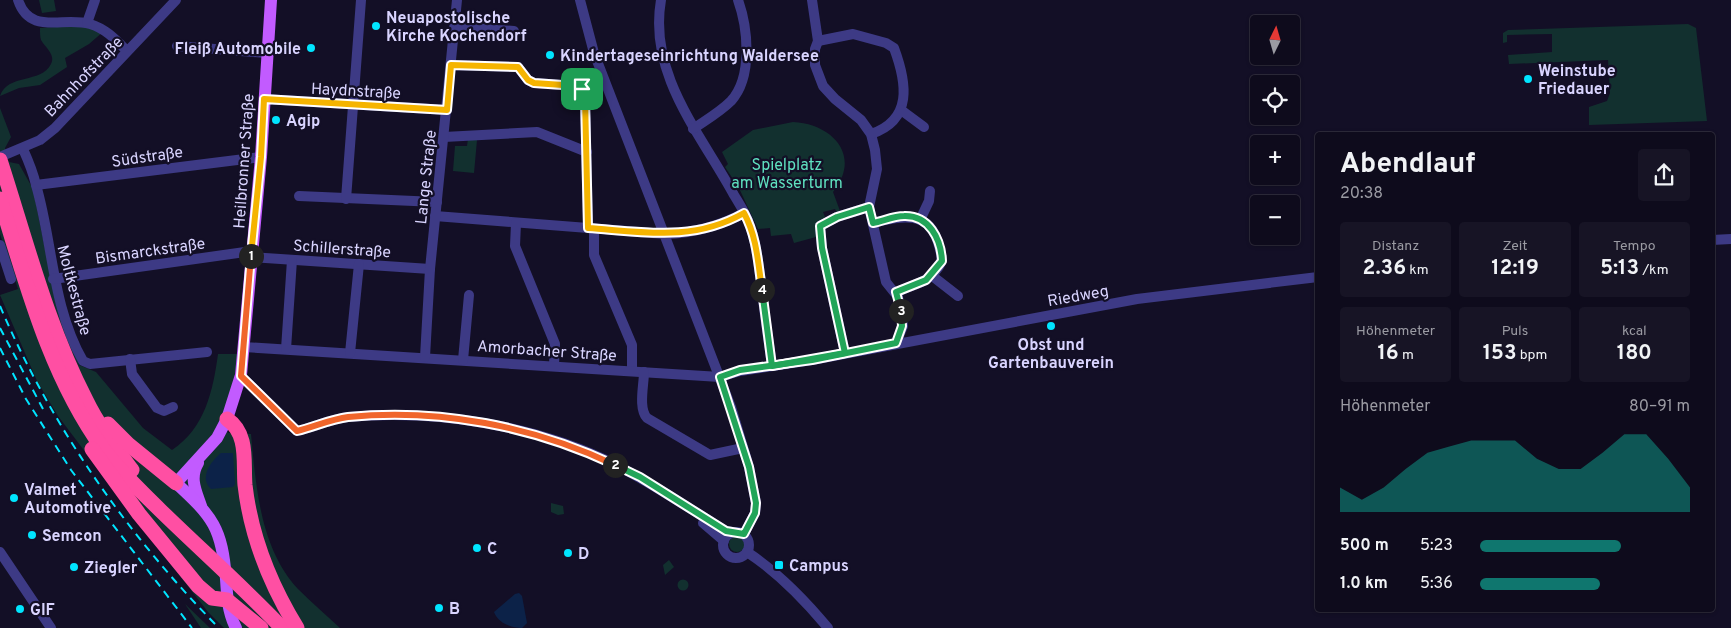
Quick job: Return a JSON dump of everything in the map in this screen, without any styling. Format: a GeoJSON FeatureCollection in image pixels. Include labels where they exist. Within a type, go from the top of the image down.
{"type":"FeatureCollection","features":[{"type":"Feature","properties":{"kind":"highway"},"geometry":{"type":"LineString","coordinates":[[0,159],[52,322],[85,400],[158,508]]}},
{"type":"Feature","properties":{"kind":"highway"},"geometry":{"type":"LineString","coordinates":[[0,199],[26,283],[50,350],[97,441],[120,470],[282,628]]}},
{"type":"Feature","properties":{"kind":"highway"},"geometry":{"type":"LineString","coordinates":[[50,350],[53,372],[87,442],[105,468],[198,586],[212,598],[227,600],[261,628]]}},
{"type":"Feature","properties":{"kind":"highway"},"geometry":{"type":"LineString","coordinates":[[78,382],[115,432],[176,483]]}},
{"type":"Feature","properties":{"kind":"highway"},"geometry":{"type":"LineString","coordinates":[[227,419],[234,424],[242,436],[246,495],[258,546],[278,597],[297,628]]}},
{"type":"Feature","properties":{"kind":"main road","name":"Heilbronner Straße"},"geometry":{"type":"LineString","coordinates":[[176,483],[210,447],[227,419],[241,376],[261,157],[266,53],[271,0]]}},
{"type":"Feature","properties":{"kind":"main road"},"geometry":{"type":"LineString","coordinates":[[202,507],[192,481],[194,469],[210,447]]}},
{"type":"Feature","properties":{"kind":"main road"},"geometry":{"type":"LineString","coordinates":[[176,483],[202,507],[216,527],[221,539],[227,600],[236,628]]}},
{"type":"Feature","properties":{"kind":"street"},"geometry":{"type":"LineString","coordinates":[[18,0],[31,19],[40,22],[88,23],[105,30],[128,51]]}},
{"type":"Feature","properties":{"kind":"street"},"geometry":{"type":"LineString","coordinates":[[88,23],[95,0]]}},
{"type":"Feature","properties":{"kind":"street","name":"Bahnhofstraße"},"geometry":{"type":"LineString","coordinates":[[0,159],[40,140],[55,128],[176,0]]}},
{"type":"Feature","properties":{"kind":"street"},"geometry":{"type":"LineString","coordinates":[[346,199],[361,0]]}},
{"type":"Feature","properties":{"kind":"street","name":"Lange Straße"},"geometry":{"type":"LineString","coordinates":[[425,358],[430,269],[458,0]]}},
{"type":"Feature","properties":{"kind":"street"},"geometry":{"type":"LineString","coordinates":[[580,0],[594,53],[720,377],[743,448],[756,503],[755,513],[744,534]]}},
{"type":"Feature","properties":{"kind":"street"},"geometry":{"type":"LineString","coordinates":[[661,0],[658,14],[660,46],[670,82],[693,128],[724,177],[750,225],[757,249],[772,366]]}},
{"type":"Feature","properties":{"kind":"street"},"geometry":{"type":"LineString","coordinates":[[693,128],[717,113],[732,100],[741,84],[744,71],[745,32],[738,0]]}},
{"type":"Feature","properties":{"kind":"street"},"geometry":{"type":"LineString","coordinates":[[812,0],[818,41],[815,49],[815,64],[823,86],[835,99],[861,120],[871,134],[878,169],[869,207],[886,282],[896,292],[902,321],[896,343]]}},
{"type":"Feature","properties":{"kind":"street"},"geometry":{"type":"LineString","coordinates":[[455,27],[514,31]]}},
{"type":"Feature","properties":{"kind":"street"},"geometry":{"type":"LineString","coordinates":[[818,41],[853,34],[893,46],[898,59],[904,94],[901,110],[892,123],[871,134]]}},
{"type":"Feature","properties":{"kind":"street"},"geometry":{"type":"LineString","coordinates":[[176,46],[266,53]]}},
{"type":"Feature","properties":{"kind":"street"},"geometry":{"type":"LineString","coordinates":[[451,65],[518,67],[528,80],[534,83],[577,86],[582,89],[585,98],[594,255],[632,345],[632,371]]}},
{"type":"Feature","properties":{"kind":"street","name":"Haydnstraße"},"geometry":{"type":"LineString","coordinates":[[264,99],[353,106],[447,110]]}},
{"type":"Feature","properties":{"kind":"street"},"geometry":{"type":"LineString","coordinates":[[901,110],[924,127]]}},
{"type":"Feature","properties":{"kind":"street"},"geometry":{"type":"LineString","coordinates":[[444,137],[537,132],[587,152]]}},
{"type":"Feature","properties":{"kind":"street","name":"Moltkestraße"},"geometry":{"type":"LineString","coordinates":[[23,149],[36,185],[53,279],[74,347],[82,362],[90,364],[207,352]]}},
{"type":"Feature","properties":{"kind":"street","name":"Südstraße"},"geometry":{"type":"LineString","coordinates":[[36,185],[261,157]]}},
{"type":"Feature","properties":{"kind":"street"},"geometry":{"type":"LineString","coordinates":[[920,220],[929,201],[930,191]]}},
{"type":"Feature","properties":{"kind":"street"},"geometry":{"type":"LineString","coordinates":[[299,196],[437,202]]}},
{"type":"Feature","properties":{"kind":"street"},"geometry":{"type":"LineString","coordinates":[[845,353],[822,248],[820,226],[837,217],[869,207]]}},
{"type":"Feature","properties":{"kind":"street"},"geometry":{"type":"LineString","coordinates":[[435,216],[665,234],[701,231],[724,224],[744,213]]}},
{"type":"Feature","properties":{"kind":"street"},"geometry":{"type":"LineString","coordinates":[[873,223],[906,216],[920,220],[934,230],[942,256],[938,268],[920,285],[896,292]]}},
{"type":"Feature","properties":{"kind":"street"},"geometry":{"type":"LineString","coordinates":[[516,223],[515,246],[555,344],[554,365]]}},
{"type":"Feature","properties":{"kind":"street"},"geometry":{"type":"LineString","coordinates":[[1715,240],[1731,239]]}},
{"type":"Feature","properties":{"kind":"street"},"geometry":{"type":"LineString","coordinates":[[0,245],[11,279]]}},
{"type":"Feature","properties":{"kind":"street","name":"Schillerstraße"},"geometry":{"type":"LineString","coordinates":[[252,254],[292,260],[430,269]]}},
{"type":"Feature","properties":{"kind":"street","name":"Bismarckstraße"},"geometry":{"type":"LineString","coordinates":[[53,279],[252,254]]}},
{"type":"Feature","properties":{"kind":"street"},"geometry":{"type":"LineString","coordinates":[[286,349],[292,260]]}},
{"type":"Feature","properties":{"kind":"street"},"geometry":{"type":"LineString","coordinates":[[350,353],[359,264]]}},
{"type":"Feature","properties":{"kind":"street"},"geometry":{"type":"LineString","coordinates":[[931,275],[958,296]]}},
{"type":"Feature","properties":{"kind":"street","name":"Riedweg"},"geometry":{"type":"LineString","coordinates":[[845,353],[1137,300],[1315,278]]}},
{"type":"Feature","properties":{"kind":"street"},"geometry":{"type":"LineString","coordinates":[[463,360],[469,296]]}},
{"type":"Feature","properties":{"kind":"street","name":"Amorbacher Straße"},"geometry":{"type":"LineString","coordinates":[[244,347],[554,365],[720,377],[740,370],[845,353]]}},
{"type":"Feature","properties":{"kind":"street"},"geometry":{"type":"LineString","coordinates":[[130,359],[132,374],[157,408],[164,411],[173,407]]}},
{"type":"Feature","properties":{"kind":"street"},"geometry":{"type":"LineString","coordinates":[[644,372],[642,406],[647,418],[706,453],[718,455],[743,448]]}},
{"type":"Feature","properties":{"kind":"street"},"geometry":{"type":"LineString","coordinates":[[241,376],[297,431],[336,419],[384,416],[486,423],[540,435],[589,453],[640,477],[726,531],[744,534],[749,541],[747,552]]}},
{"type":"Feature","properties":{"kind":"street"},"geometry":{"type":"LineString","coordinates":[[673,499],[724,541]]}},
{"type":"Feature","properties":{"kind":"street"},"geometry":{"type":"LineString","coordinates":[[732,532],[724,541],[724,550],[732,556],[738,557],[747,552]]}},
{"type":"Feature","properties":{"kind":"street"},"geometry":{"type":"LineString","coordinates":[[0,552],[51,628]]}},
{"type":"Feature","properties":{"kind":"street"},"geometry":{"type":"LineString","coordinates":[[747,552],[774,571],[828,628]]}},
{"type":"Feature","properties":{"kind":"green space"},"geometry":{"type":"Polygon","coordinates":[[[39,0],[54,0],[56,11],[42,13],[39,0]]]}},
{"type":"Feature","properties":{"kind":"green space"},"geometry":{"type":"Polygon","coordinates":[[[1688,24],[1696,28],[1707,121],[1589,125],[1589,107],[1607,101],[1610,93],[1608,60],[1509,64],[1508,55],[1552,52],[1552,34],[1507,35],[1507,42],[1503,43],[1503,33],[1508,30],[1688,24]]]}},
{"type":"Feature","properties":{"kind":"green space"},"geometry":{"type":"Polygon","coordinates":[[[87,25],[104,31],[89,44],[65,58],[67,67],[40,85],[19,88],[0,96],[10,84],[40,74],[51,64],[52,57],[41,40],[40,28],[87,25]]]}},
{"type":"Feature","properties":{"kind":"green space"},"geometry":{"type":"Polygon","coordinates":[[[0,108],[11,137],[5,148],[9,162],[19,164],[33,189],[57,309],[79,365],[96,372],[143,428],[172,450],[192,431],[206,408],[218,354],[239,354],[229,402],[218,426],[229,433],[251,434],[258,496],[262,516],[275,555],[285,573],[298,589],[340,628],[224,628],[208,612],[58,416],[37,381],[0,295],[18,289],[0,234],[0,108]]]}},
{"type":"Feature","properties":{"kind":"green space","name":"Spielplatz am Wasserturm"},"geometry":{"type":"Polygon","coordinates":[[[793,122],[807,124],[831,136],[839,144],[844,155],[845,166],[841,179],[833,192],[840,211],[837,213],[835,209],[823,212],[825,217],[820,220],[816,237],[794,243],[791,234],[771,236],[770,228],[758,229],[739,188],[725,167],[728,164],[722,152],[753,130],[793,122]]]}},
{"type":"Feature","properties":{"kind":"green space"},"geometry":{"type":"Polygon","coordinates":[[[468,139],[477,140],[474,173],[453,171],[455,146],[467,146],[468,139]]]}},
{"type":"Feature","properties":{"kind":"green space"},"geometry":{"type":"Polygon","coordinates":[[[551,503],[563,506],[564,514],[558,515],[551,512],[551,503]]]}},
{"type":"Feature","properties":{"kind":"green space"},"geometry":{"type":"Polygon","coordinates":[[[737,536],[745,544],[737,552],[729,544],[737,536]]]}},
{"type":"Feature","properties":{"kind":"green space"},"geometry":{"type":"Polygon","coordinates":[[[669,560],[674,567],[665,575],[663,565],[669,560]]]}},
{"type":"Feature","properties":{"kind":"green space"},"geometry":{"type":"Polygon","coordinates":[[[683,579],[689,585],[683,591],[677,585],[683,579]]]}},
{"type":"Feature","properties":{"kind":"green space"},"geometry":{"type":"Polygon","coordinates":[[[185,604],[210,628],[201,628],[185,604]]]}},
{"type":"Feature","properties":{"kind":"water"},"geometry":{"type":"Polygon","coordinates":[[[221,453],[233,453],[235,484],[233,487],[211,489],[206,480],[207,470],[221,453]]]}},
{"type":"Feature","properties":{"kind":"water"},"geometry":{"type":"Polygon","coordinates":[[[519,593],[522,596],[527,623],[522,628],[505,624],[494,612],[515,594],[519,593]]]}},
{"type":"Feature","properties":{"kind":"railway"},"geometry":{"type":"LineString","coordinates":[[0,306],[20,351],[43,394],[94,478],[154,556],[219,628]]}},
{"type":"Feature","properties":{"kind":"railway"},"geometry":{"type":"LineString","coordinates":[[0,328],[43,409]]}},
{"type":"Feature","properties":{"kind":"railway"},"geometry":{"type":"LineString","coordinates":[[0,348],[26,399],[71,470],[192,628]]}},
{"type":"Feature","properties":{"kind":"place","name":"Neuapostolische Kirche Kochendorf"},"geometry":{"type":"Point","coordinates":[376,26]}},
{"type":"Feature","properties":{"kind":"place","name":"Fleiß Automobile"},"geometry":{"type":"Point","coordinates":[311,48]}},
{"type":"Feature","properties":{"kind":"place","name":"Kindertageseinrichtung Waldersee"},"geometry":{"type":"Point","coordinates":[550,55]}},
{"type":"Feature","properties":{"kind":"place","name":"Weinstube Friedauer"},"geometry":{"type":"Point","coordinates":[1528,79]}},
{"type":"Feature","properties":{"kind":"place","name":"Agip"},"geometry":{"type":"Point","coordinates":[276,120]}},
{"type":"Feature","properties":{"kind":"place","name":"Obst und Gartenbauverein"},"geometry":{"type":"Point","coordinates":[1051,326]}},
{"type":"Feature","properties":{"kind":"place","name":"Valmet Automotive"},"geometry":{"type":"Point","coordinates":[14,498]}},
{"type":"Feature","properties":{"kind":"place","name":"Semcon"},"geometry":{"type":"Point","coordinates":[32,535]}},
{"type":"Feature","properties":{"kind":"place","name":"C"},"geometry":{"type":"Point","coordinates":[477,548]}},
{"type":"Feature","properties":{"kind":"place","name":"D"},"geometry":{"type":"Point","coordinates":[568,553]}},
{"type":"Feature","properties":{"kind":"place","name":"Campus"},"geometry":{"type":"Point","coordinates":[779,565]}},
{"type":"Feature","properties":{"kind":"place","name":"Ziegler"},"geometry":{"type":"Point","coordinates":[74,567]}},
{"type":"Feature","properties":{"kind":"place","name":"B"},"geometry":{"type":"Point","coordinates":[439,608]}},
{"type":"Feature","properties":{"kind":"place","name":"GIF"},"geometry":{"type":"Point","coordinates":[20,609]}},
{"type":"Feature","properties":{"kind":"route"},"geometry":{"type":"LineString","coordinates":[[582,89],[577,86],[534,83],[528,80],[524,72],[518,67],[451,65],[447,110],[353,106],[264,99],[261,157],[241,376],[271,408],[297,431],[336,419],[384,416],[443,418],[486,423],[520,430],[550,438],[603,459],[640,477],[726,531],[744,534],[755,513],[756,503],[749,467],[720,377],[740,370],[772,366],[797,362],[812,360],[896,343],[902,326],[902,316],[896,292],[904,288],[920,285],[938,268],[942,261],[942,256],[936,235],[934,230],[920,220],[906,216],[873,223],[869,207],[825,222],[820,226],[822,248],[845,353],[772,366],[757,249],[750,225],[744,213],[724,224],[701,231],[681,234],[588,228],[585,98],[582,89]]}}]}
